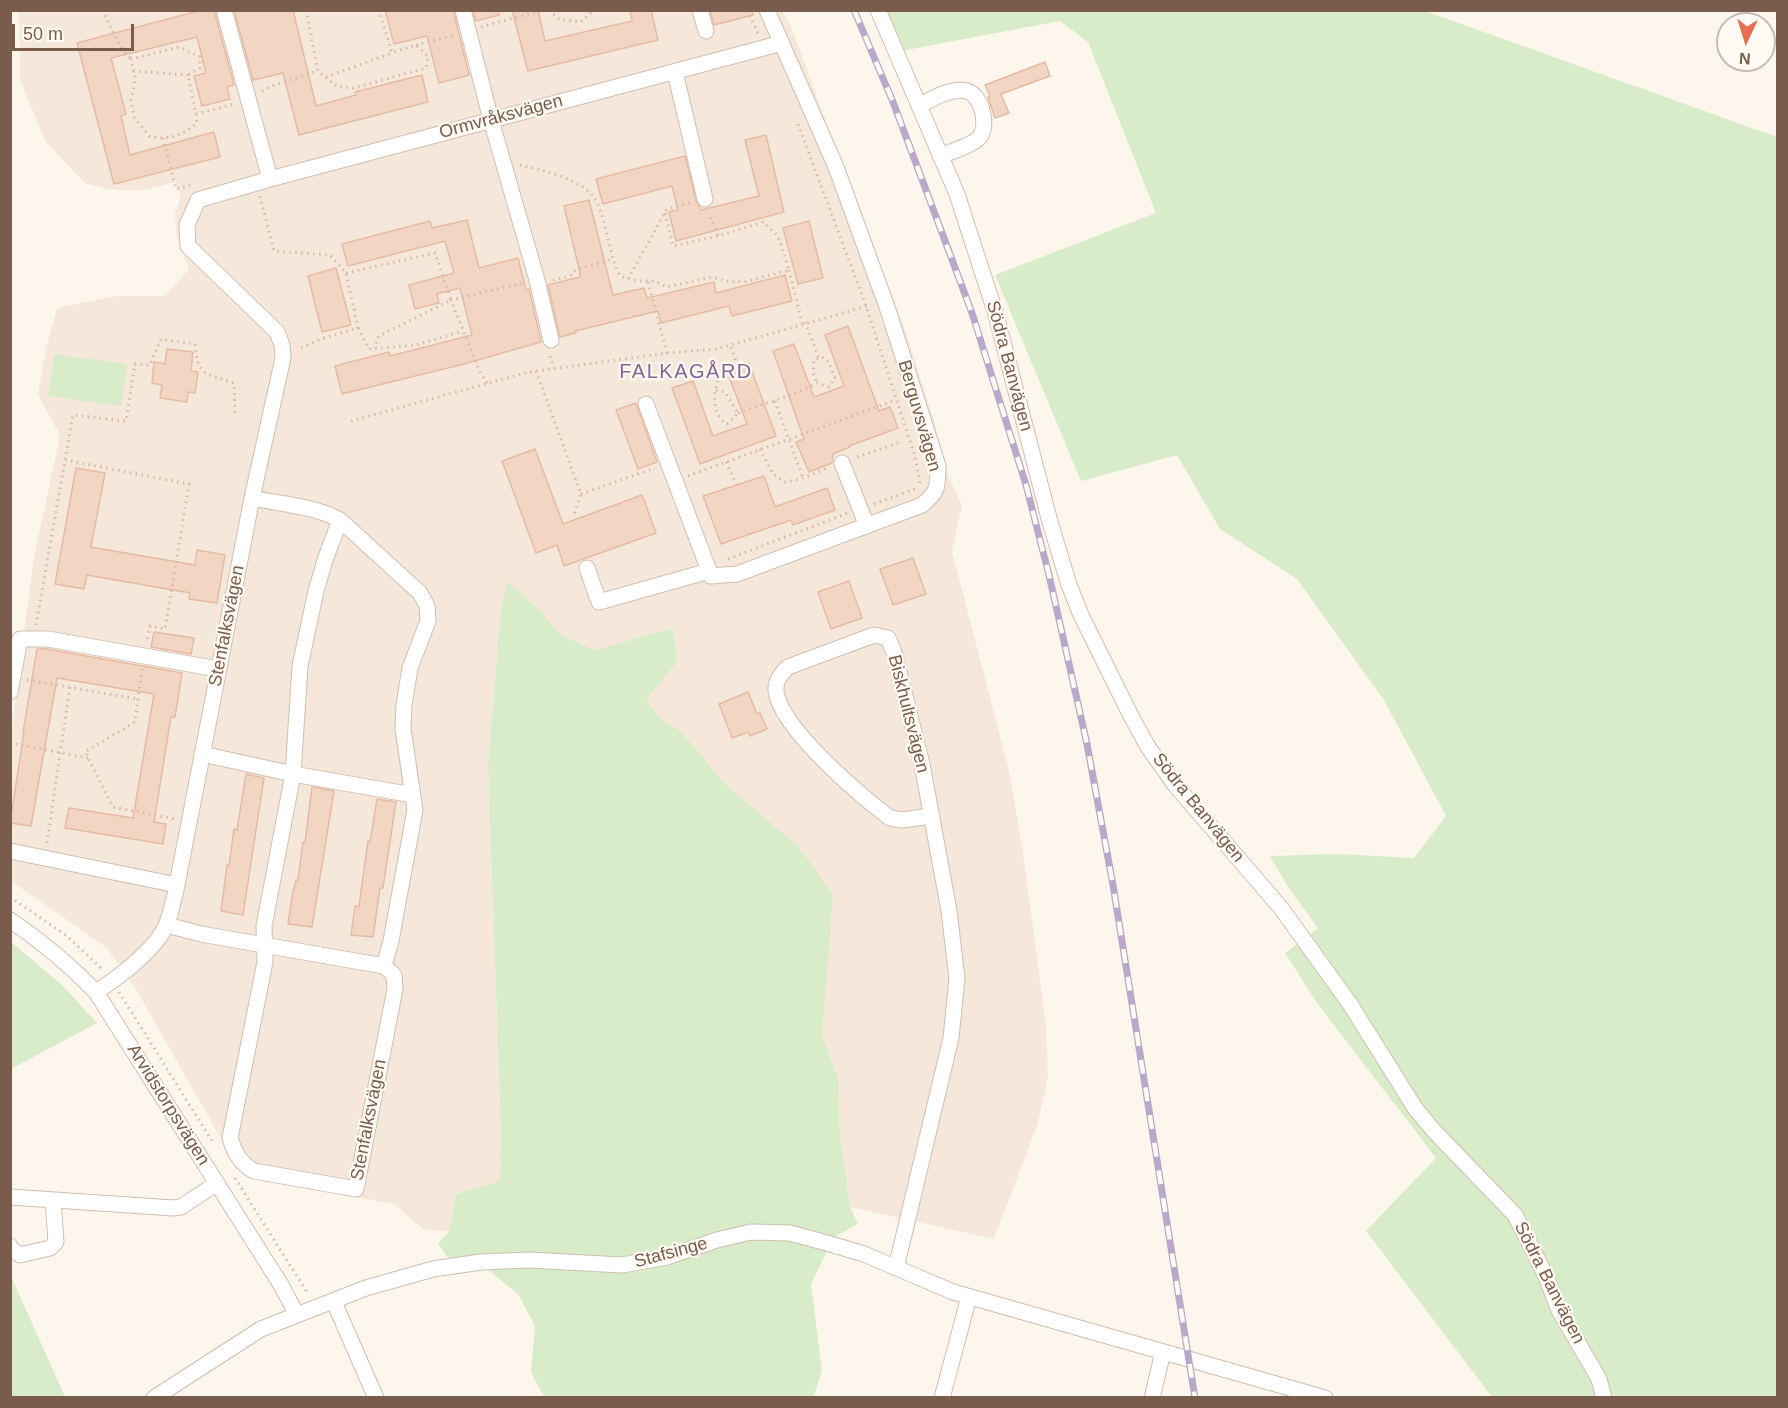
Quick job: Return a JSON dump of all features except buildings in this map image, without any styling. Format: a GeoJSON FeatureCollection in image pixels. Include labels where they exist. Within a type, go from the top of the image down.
{"type":"FeatureCollection","features":[{"type":"Feature","properties":{"kind":"street"},"geometry":{"type":"LineString","coordinates":[[224,10],[248,100],[263,181]]}},
{"type":"Feature","properties":{"kind":"street"},"geometry":{"type":"LineString","coordinates":[[464,10],[491,120],[538,282],[551,340]]}},
{"type":"Feature","properties":{"kind":"street"},"geometry":{"type":"LineString","coordinates":[[700,10],[706,31]]}},
{"type":"Feature","properties":{"kind":"street","name":"Berguvsvägen"},"geometry":{"type":"LineString","coordinates":[[708,568],[711,576],[737,574],[922,505],[934,496],[938,485],[938,466],[885,301],[836,167],[767,10]]}},
{"type":"Feature","properties":{"kind":"street","name":"Södra Banvägen"},"geometry":{"type":"LineString","coordinates":[[878,10],[957,194],[995,311],[1050,522],[1069,585],[1081,615],[1130,714],[1148,747],[1175,785],[1281,909],[1323,966],[1350,1004],[1415,1108],[1434,1131],[1515,1215],[1545,1274],[1559,1310],[1599,1379],[1604,1398]]}},
{"type":"Feature","properties":{"kind":"street","name":"Ormvråksvägen"},"geometry":{"type":"LineString","coordinates":[[283,355],[276,332],[188,246],[187,225],[198,201],[221,192],[782,44]]}},
{"type":"Feature","properties":{"kind":"street"},"geometry":{"type":"LineString","coordinates":[[675,72],[705,199]]}},
{"type":"Feature","properties":{"kind":"street"},"geometry":{"type":"LineString","coordinates":[[919,106],[947,93],[966,90],[972,93],[981,109],[985,120],[984,130],[978,139],[940,156]]}},
{"type":"Feature","properties":{"kind":"street","name":"Stenfalksvägen"},"geometry":{"type":"LineString","coordinates":[[96,992],[130,967],[167,925],[177,885],[252,498],[283,355]]}},
{"type":"Feature","properties":{"kind":"street"},"geometry":{"type":"LineString","coordinates":[[587,568],[599,603],[708,568],[646,404]]}},
{"type":"Feature","properties":{"kind":"street"},"geometry":{"type":"LineString","coordinates":[[842,463],[867,526]]}},
{"type":"Feature","properties":{"kind":"street"},"geometry":{"type":"LineString","coordinates":[[167,925],[201,934],[384,966],[391,941],[415,810],[403,729],[404,705],[410,668],[428,621],[427,606],[420,593],[332,515],[252,498]]}},
{"type":"Feature","properties":{"kind":"street","name":"Stenfalksvägen"},"geometry":{"type":"LineString","coordinates":[[340,520],[316,591],[300,666],[293,774],[264,926],[265,962],[230,1138],[234,1152],[246,1166],[254,1171],[356,1189],[395,989],[394,975],[384,966]]}},
{"type":"Feature","properties":{"kind":"street","name":"Biskhultsvägen"},"geometry":{"type":"LineString","coordinates":[[896,1268],[951,1038],[955,1006],[957,978],[954,947],[932,816],[919,752],[894,652],[888,638],[874,635],[788,667],[780,675],[776,691],[789,723],[807,743],[890,818],[902,820],[932,816]]}},
{"type":"Feature","properties":{"kind":"street"},"geometry":{"type":"LineString","coordinates":[[12,684],[20,639],[48,639],[218,669]]}},
{"type":"Feature","properties":{"kind":"street"},"geometry":{"type":"LineString","coordinates":[[202,754],[293,774],[413,795]]}},
{"type":"Feature","properties":{"kind":"street"},"geometry":{"type":"LineString","coordinates":[[10,851],[177,885]]}},
{"type":"Feature","properties":{"kind":"street","name":"Arvidstorpsvägen"},"geometry":{"type":"LineString","coordinates":[[10,920],[34,936],[96,992],[297,1314]]}},
{"type":"Feature","properties":{"kind":"street"},"geometry":{"type":"LineString","coordinates":[[10,1197],[173,1208],[180,1207],[217,1183]]}},
{"type":"Feature","properties":{"kind":"street"},"geometry":{"type":"LineString","coordinates":[[10,1246],[20,1255],[50,1248],[56,1242],[53,1200]]}},
{"type":"Feature","properties":{"kind":"street","name":"Stafsinge"},"geometry":{"type":"LineString","coordinates":[[153,1398],[261,1329],[366,1288],[433,1269],[481,1262],[529,1260],[622,1265],[667,1257],[717,1240],[751,1232],[790,1233],[864,1254],[969,1297],[1325,1398]]}},
{"type":"Feature","properties":{"kind":"street"},"geometry":{"type":"LineString","coordinates":[[942,1398],[969,1297]]}},
{"type":"Feature","properties":{"kind":"street"},"geometry":{"type":"LineString","coordinates":[[334,1302],[376,1398]]}},
{"type":"Feature","properties":{"kind":"street"},"geometry":{"type":"LineString","coordinates":[[1152,1398],[1163,1352]]}},
{"type":"Feature","properties":{"kind":"path"},"geometry":{"type":"LineString","coordinates":[[102,10],[121,49],[131,59],[134,71],[131,100],[134,117],[150,137],[164,138],[184,134],[196,123],[188,75]]}},
{"type":"Feature","properties":{"kind":"path"},"geometry":{"type":"LineString","coordinates":[[306,10],[318,71],[336,86],[353,88],[426,68],[428,56],[416,45]]}},
{"type":"Feature","properties":{"kind":"path"},"geometry":{"type":"LineString","coordinates":[[379,10],[392,53]]}},
{"type":"Feature","properties":{"kind":"path"},"geometry":{"type":"LineString","coordinates":[[325,77],[416,45],[543,10]]}},
{"type":"Feature","properties":{"kind":"path"},"geometry":{"type":"LineString","coordinates":[[549,10],[559,19],[581,22],[594,10]]}},
{"type":"Feature","properties":{"kind":"path"},"geometry":{"type":"LineString","coordinates":[[747,10],[767,48]]}},
{"type":"Feature","properties":{"kind":"path"},"geometry":{"type":"LineString","coordinates":[[131,59],[179,47],[200,57],[200,68],[188,75],[134,71]]}},
{"type":"Feature","properties":{"kind":"path"},"geometry":{"type":"LineString","coordinates":[[196,114],[248,100],[269,87],[318,71]]}},
{"type":"Feature","properties":{"kind":"path"},"geometry":{"type":"LineString","coordinates":[[708,568],[917,488],[921,481],[866,306],[796,119]]}},
{"type":"Feature","properties":{"kind":"path"},"geometry":{"type":"LineString","coordinates":[[164,138],[176,189],[198,183]]}},
{"type":"Feature","properties":{"kind":"path"},"geometry":{"type":"LineString","coordinates":[[503,162],[542,170],[578,185],[593,196],[603,219],[613,259],[620,276],[628,279],[655,281],[666,287],[712,277],[725,281],[744,282],[789,270]]}},
{"type":"Feature","properties":{"kind":"path"},"geometry":{"type":"LineString","coordinates":[[263,181],[274,251],[330,255],[346,273],[358,328],[369,349],[416,345],[463,331]]}},
{"type":"Feature","properties":{"kind":"path"},"geometry":{"type":"LineString","coordinates":[[628,279],[667,209],[705,199],[718,236]]}},
{"type":"Feature","properties":{"kind":"path"},"geometry":{"type":"LineString","coordinates":[[665,213],[673,246],[718,236],[763,222],[778,236],[804,323],[819,358]]}},
{"type":"Feature","properties":{"kind":"path"},"geometry":{"type":"LineString","coordinates":[[346,273],[435,253],[463,331],[487,383]]}},
{"type":"Feature","properties":{"kind":"path"},"geometry":{"type":"LineString","coordinates":[[374,348],[379,336],[451,300],[570,276],[576,269],[613,259]]}},
{"type":"Feature","properties":{"kind":"path"},"geometry":{"type":"LineString","coordinates":[[648,281],[667,353]]}},
{"type":"Feature","properties":{"kind":"path"},"geometry":{"type":"LineString","coordinates":[[351,421],[536,371],[667,353],[717,349],[885,301]]}},
{"type":"Feature","properties":{"kind":"path"},"geometry":{"type":"LineString","coordinates":[[283,355],[324,338],[358,328]]}},
{"type":"Feature","properties":{"kind":"path"},"geometry":{"type":"LineString","coordinates":[[33,639],[73,415],[126,421],[135,363],[150,364],[160,339],[195,344],[197,364],[204,373],[234,383],[235,414]]}},
{"type":"Feature","properties":{"kind":"path"},"geometry":{"type":"LineString","coordinates":[[730,345],[736,361],[721,373],[716,390],[716,411],[721,420],[728,424],[738,413],[787,398],[817,383],[829,387],[835,378],[829,362],[822,357],[814,360],[813,372],[817,383]]}},
{"type":"Feature","properties":{"kind":"path"},"geometry":{"type":"LineString","coordinates":[[536,371],[581,494],[574,515]]}},
{"type":"Feature","properties":{"kind":"path"},"geometry":{"type":"LineString","coordinates":[[716,390],[725,392],[738,413]]}},
{"type":"Feature","properties":{"kind":"path"},"geometry":{"type":"LineString","coordinates":[[675,481],[914,394]]}},
{"type":"Feature","properties":{"kind":"path"},"geometry":{"type":"LineString","coordinates":[[775,400],[803,478]]}},
{"type":"Feature","properties":{"kind":"path"},"geometry":{"type":"LineString","coordinates":[[760,449],[773,474],[785,482],[803,478],[898,443]]}},
{"type":"Feature","properties":{"kind":"path"},"geometry":{"type":"LineString","coordinates":[[65,460],[189,484],[165,629],[150,626],[135,722],[85,752],[113,807],[189,822]]}},
{"type":"Feature","properties":{"kind":"path"},"geometry":{"type":"LineString","coordinates":[[726,462],[737,486]]}},
{"type":"Feature","properties":{"kind":"path"},"geometry":{"type":"LineString","coordinates":[[581,494],[668,463]]}},
{"type":"Feature","properties":{"kind":"path"},"geometry":{"type":"LineString","coordinates":[[917,488],[934,496]]}},
{"type":"Feature","properties":{"kind":"path"},"geometry":{"type":"LineString","coordinates":[[12,684],[70,687],[138,699]]}},
{"type":"Feature","properties":{"kind":"path"},"geometry":{"type":"LineString","coordinates":[[45,858],[70,687]]}},
{"type":"Feature","properties":{"kind":"path"},"geometry":{"type":"LineString","coordinates":[[10,743],[88,758]]}},
{"type":"Feature","properties":{"kind":"shaded area"},"geometry":{"type":"Polygon","coordinates":[[[19,11],[783,11],[794,34],[904,327],[934,420],[949,478],[962,505],[952,551],[1009,771],[1022,846],[1046,1026],[1048,1076],[1038,1123],[994,1239],[850,1207],[840,1134],[838,1078],[822,1036],[823,1008],[797,845],[724,783],[680,730],[665,723],[645,699],[677,662],[673,628],[595,650],[561,635],[542,613],[508,582],[501,608],[488,765],[501,1131],[500,1181],[456,1194],[449,1232],[423,1229],[394,1204],[246,1177],[229,1153],[137,991],[107,948],[11,881],[11,736],[33,563],[60,435],[38,395],[46,348],[57,308],[117,296],[165,296],[189,269],[177,237],[175,214],[181,195],[175,182],[139,191],[107,189],[85,183],[45,141],[20,79],[19,11]]]}},
{"type":"Feature","properties":{"kind":"green space"},"geometry":{"type":"Polygon","coordinates":[[[885,11],[1425,11],[1777,137],[1777,1397],[1492,1397],[1366,1231],[1436,1158],[1317,1003],[1285,953],[1318,928],[1288,887],[1270,856],[1337,854],[1414,858],[1446,816],[1384,700],[1297,579],[1220,529],[1177,455],[1081,481],[995,275],[1156,213],[1088,42],[1060,21],[901,51],[885,11]]]}},
{"type":"Feature","properties":{"kind":"green space"},"geometry":{"type":"Polygon","coordinates":[[[54,354],[127,364],[121,406],[48,396],[54,354]]]}},
{"type":"Feature","properties":{"kind":"green space"},"geometry":{"type":"Polygon","coordinates":[[[508,581],[542,613],[561,635],[595,650],[673,628],[677,662],[646,700],[665,723],[680,730],[724,783],[797,845],[833,894],[822,1036],[838,1078],[840,1134],[850,1207],[858,1224],[834,1237],[811,1284],[822,1371],[813,1398],[544,1397],[531,1372],[535,1326],[518,1294],[488,1270],[447,1257],[438,1243],[449,1232],[456,1194],[500,1181],[501,1131],[488,765],[501,608],[508,581]]]}},
{"type":"Feature","properties":{"kind":"green space"},"geometry":{"type":"Polygon","coordinates":[[[11,942],[61,984],[97,1023],[11,1069],[11,942]]]}},
{"type":"Feature","properties":{"kind":"green space"},"geometry":{"type":"Polygon","coordinates":[[[11,1276],[65,1397],[11,1397],[11,1276]]]}},
{"type":"Feature","properties":{"kind":"railway"},"geometry":{"type":"LineString","coordinates":[[854,10],[893,102],[972,313],[1026,485],[1049,575],[1087,744],[1113,885],[1195,1398]]}},
{"type":"Feature","properties":{"kind":"district","name":"FALKAGÅRD"},"geometry":{"type":"Point","coordinates":[686,372]}}]}
